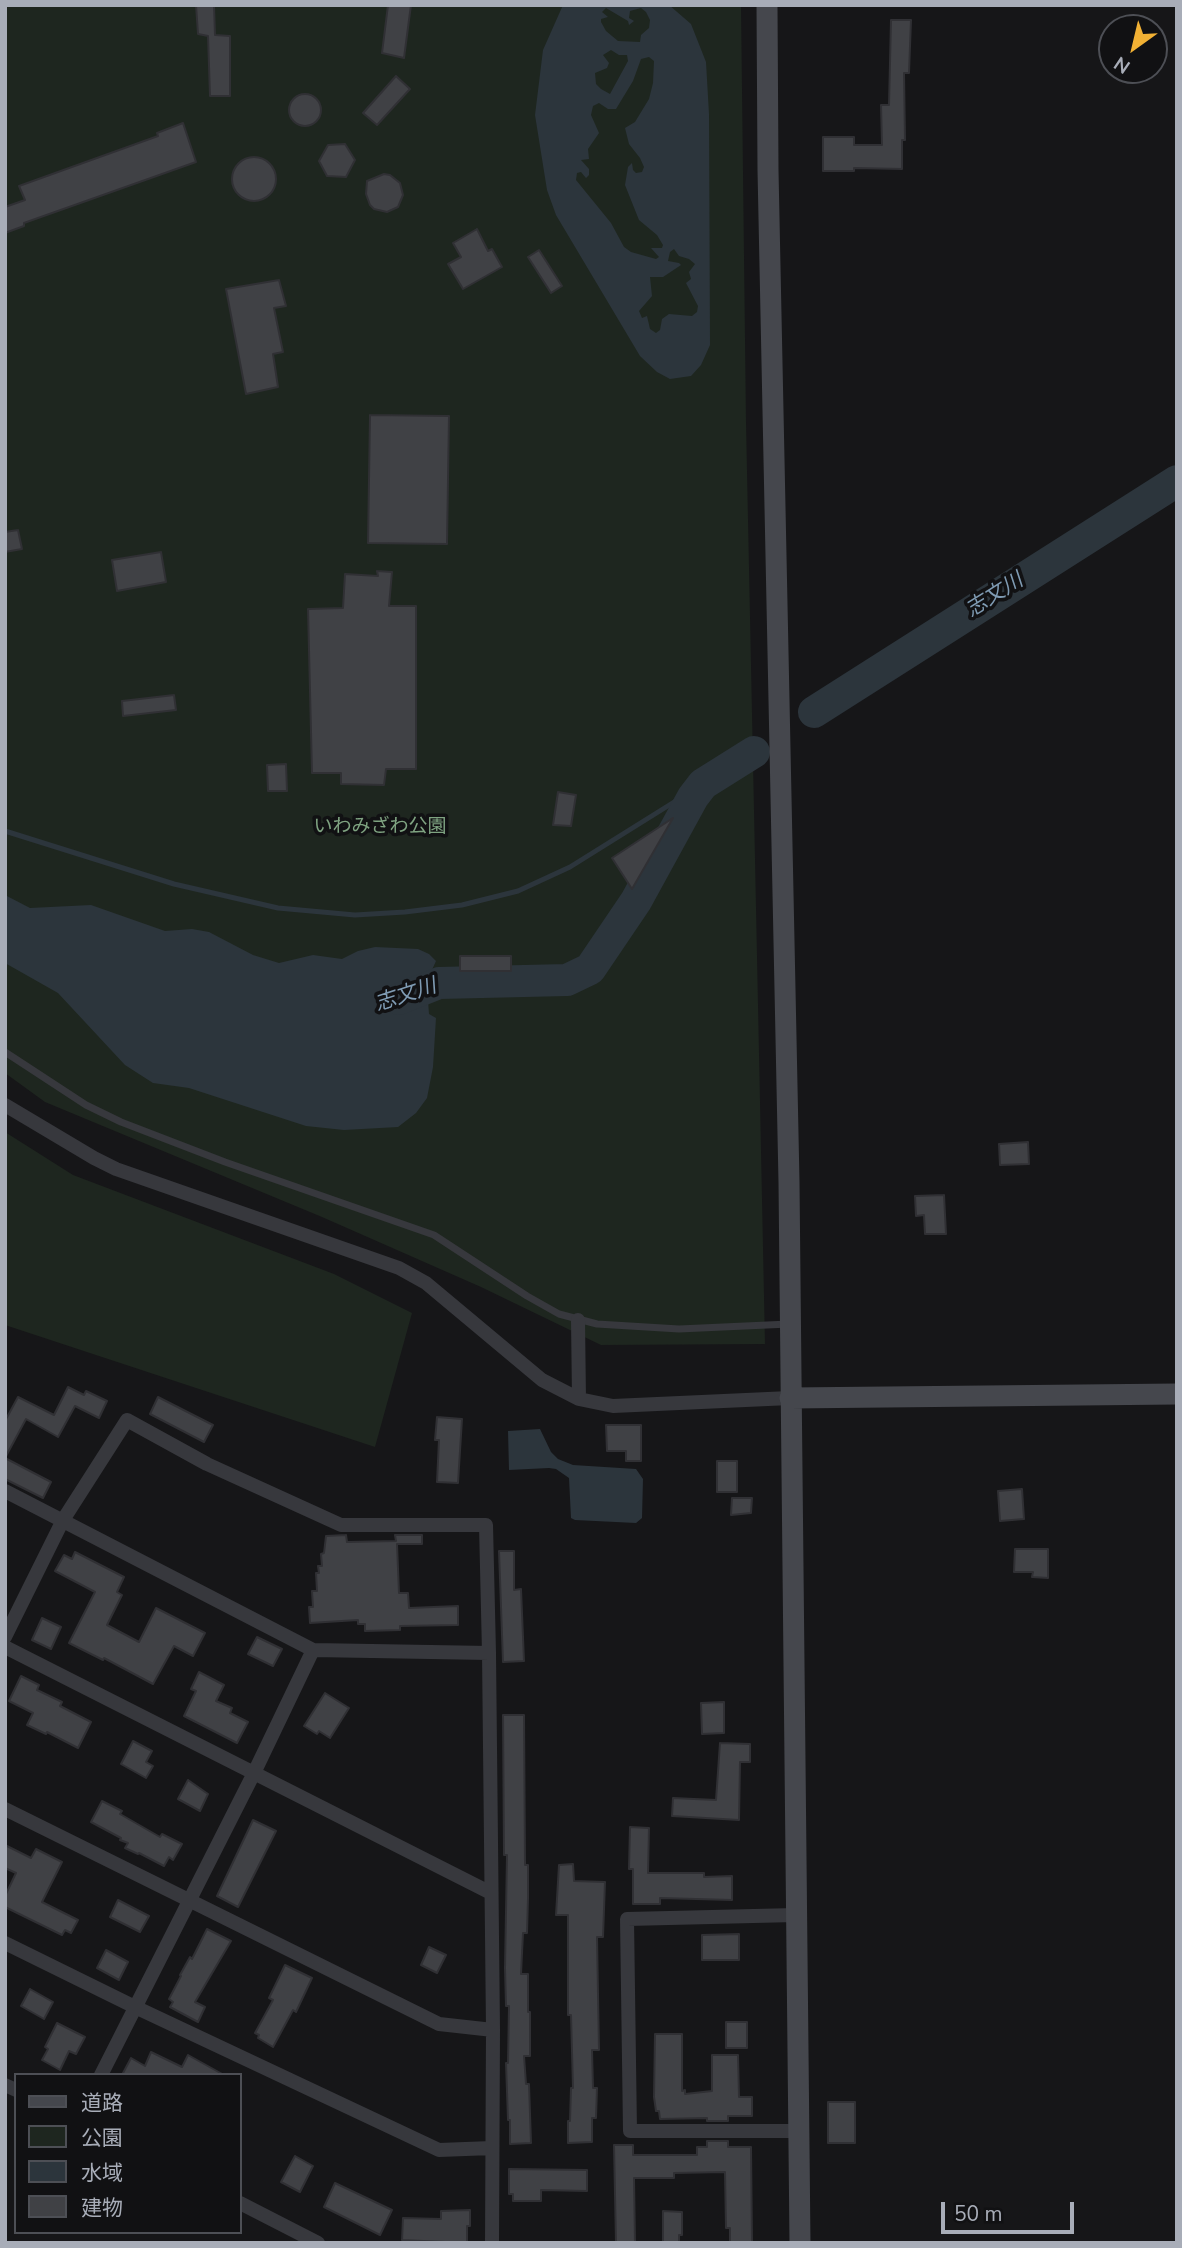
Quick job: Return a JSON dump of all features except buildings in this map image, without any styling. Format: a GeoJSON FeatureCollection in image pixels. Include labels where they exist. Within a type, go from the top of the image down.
{"type":"FeatureCollection","features":[{"type":"Feature","properties":{"kind":"street"},"geometry":{"type":"LineString","coordinates":[[767,5],[790,1324],[800,2243]]}},
{"type":"Feature","properties":{"kind":"street"},"geometry":{"type":"LineString","coordinates":[[5,1105],[116,1169],[400,1268],[426,1283],[542,1380],[579,1399],[613,1406],[790,1398],[1177,1394]]}},
{"type":"Feature","properties":{"kind":"street"},"geometry":{"type":"LineString","coordinates":[[578,1320],[579,1399]]}},
{"type":"Feature","properties":{"kind":"street"},"geometry":{"type":"LineString","coordinates":[[5,1637],[64,1520],[127,1420],[207,1464],[341,1525],[486,1525],[494,2030],[492,2243]]}},
{"type":"Feature","properties":{"kind":"street"},"geometry":{"type":"LineString","coordinates":[[5,1491],[313,1650],[489,1653]]}},
{"type":"Feature","properties":{"kind":"street"},"geometry":{"type":"LineString","coordinates":[[5,1647],[491,1893]]}},
{"type":"Feature","properties":{"kind":"street"},"geometry":{"type":"LineString","coordinates":[[103,2073],[313,1650]]}},
{"type":"Feature","properties":{"kind":"street"},"geometry":{"type":"LineString","coordinates":[[5,1809],[439,2024],[494,2030]]}},
{"type":"Feature","properties":{"kind":"street"},"geometry":{"type":"LineString","coordinates":[[796,1915],[627,1919],[630,2131],[799,2131]]}},
{"type":"Feature","properties":{"kind":"street"},"geometry":{"type":"LineString","coordinates":[[5,1943],[439,2150],[492,2148]]}},
{"type":"Feature","properties":{"kind":"street"},"geometry":{"type":"LineString","coordinates":[[242,2204],[318,2243]]}},
{"type":"Feature","properties":{"kind":"lane"},"geometry":{"type":"LineString","coordinates":[[5,1052],[86,1105],[121,1122],[225,1162],[434,1235],[559,1314],[597,1324],[679,1329],[790,1324]]}},
{"type":"Feature","properties":{"kind":"green space","name":"いわみざわ公園"},"geometry":{"type":"Polygon","coordinates":[[[5,5],[741,5],[746,422],[765,1344],[601,1345],[481,1287],[322,1217],[45,1102],[5,1073],[5,5]]]}},
{"type":"Feature","properties":{"kind":"green space"},"geometry":{"type":"Polygon","coordinates":[[[5,1132],[73,1175],[334,1274],[412,1313],[375,1447],[5,1325],[5,1132]]]}},
{"type":"Feature","properties":{"kind":"water"},"geometry":{"type":"Polygon","coordinates":[[[563,5],[669,5],[691,24],[706,62],[709,114],[710,345],[701,365],[691,376],[670,379],[657,372],[640,356],[556,215],[547,190],[535,115],[543,50],[563,5]],[[606,8],[602,12],[608,17],[601,19],[601,22],[606,31],[618,41],[640,42],[641,35],[649,28],[650,20],[641,8],[630,11],[629,18],[634,21],[629,25],[628,21],[606,8]],[[611,50],[603,55],[609,63],[607,68],[595,73],[596,84],[610,94],[628,61],[627,55],[619,55],[611,50]],[[649,57],[641,59],[633,81],[616,109],[608,109],[599,103],[593,106],[591,115],[599,133],[588,149],[589,159],[581,160],[589,169],[589,175],[586,178],[581,172],[577,173],[576,180],[611,223],[624,247],[631,252],[656,259],[659,257],[651,248],[662,248],[663,245],[657,235],[639,220],[625,185],[628,167],[632,163],[636,173],[642,172],[644,167],[629,144],[625,128],[635,122],[649,99],[653,83],[654,61],[649,57]],[[674,249],[670,252],[668,261],[681,265],[663,277],[650,277],[652,296],[639,311],[642,318],[647,316],[650,329],[656,333],[660,330],[662,319],[669,314],[692,316],[697,312],[698,306],[686,283],[691,279],[689,272],[695,264],[679,256],[674,249]]]}},
{"type":"Feature","properties":{"kind":"water"},"geometry":{"type":"Polygon","coordinates":[[[5,895],[30,908],[91,905],[165,931],[192,929],[209,932],[253,955],[279,963],[313,955],[342,959],[375,947],[418,949],[429,954],[436,961],[431,972],[442,974],[435,997],[428,1000],[429,1014],[436,1018],[433,1067],[427,1098],[416,1113],[398,1127],[344,1130],[306,1126],[189,1088],[153,1083],[125,1065],[58,993],[5,963],[5,895]]]}},
{"type":"Feature","properties":{"kind":"water"},"geometry":{"type":"Polygon","coordinates":[[[540,1429],[551,1452],[558,1459],[573,1465],[636,1469],[643,1479],[642,1518],[636,1523],[575,1520],[571,1518],[569,1478],[556,1469],[549,1468],[509,1470],[508,1431],[540,1429]]]}},
{"type":"Feature","properties":{"kind":"waterway","name":"志文川"},"geometry":{"type":"LineString","coordinates":[[814,712],[1177,481]]}},
{"type":"Feature","properties":{"kind":"waterway","name":"志文川"},"geometry":{"type":"LineString","coordinates":[[399,999],[439,983],[567,980],[590,969],[636,901],[693,797],[703,784],[754,752]]}},
{"type":"Feature","properties":{"kind":"waterway"},"geometry":{"type":"LineString","coordinates":[[5,831],[174,884],[278,908],[355,915],[405,912],[462,905],[518,891],[570,867],[703,784]]}}]}
